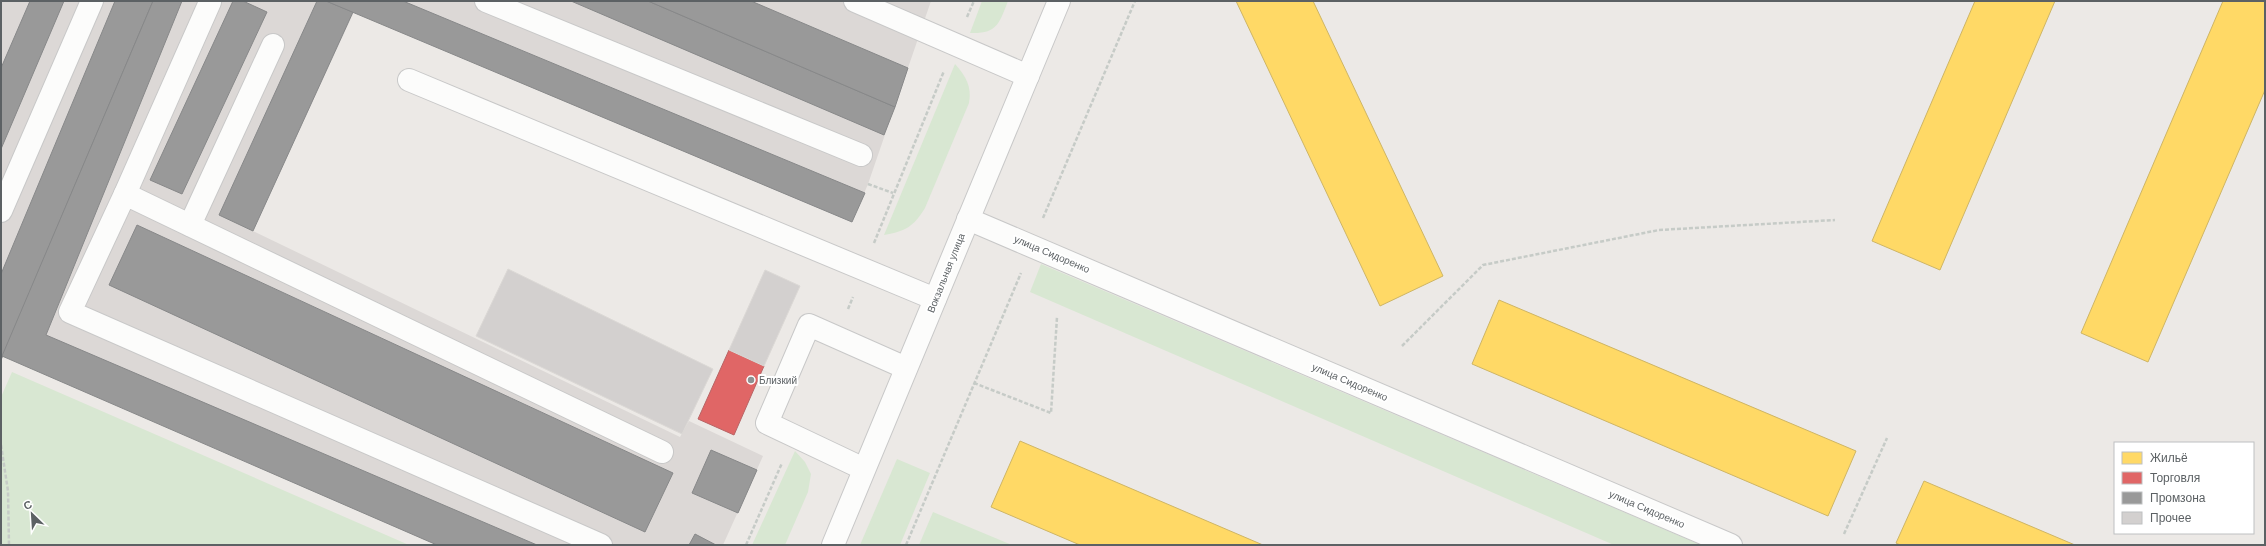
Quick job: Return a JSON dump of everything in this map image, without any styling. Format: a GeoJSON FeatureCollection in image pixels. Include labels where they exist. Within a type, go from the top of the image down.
{"type":"FeatureCollection","features":[{"type":"Feature","properties":{"kind":"street"},"geometry":{"type":"LineString","coordinates":[[1,211],[92,1]]}},
{"type":"Feature","properties":{"kind":"street"},"geometry":{"type":"LineString","coordinates":[[486,1],[861,155]]}},
{"type":"Feature","properties":{"kind":"street"},"geometry":{"type":"LineString","coordinates":[[855,1],[1028,76]]}},
{"type":"Feature","properties":{"kind":"street","name":"Вокзальная улица"},"geometry":{"type":"LineString","coordinates":[[833,545],[1059,1]]}},
{"type":"Feature","properties":{"kind":"street"},"geometry":{"type":"LineString","coordinates":[[210,2],[125,194],[70,312],[601,545]]}},
{"type":"Feature","properties":{"kind":"street"},"geometry":{"type":"LineString","coordinates":[[190,225],[273,45]]}},
{"type":"Feature","properties":{"kind":"street"},"geometry":{"type":"LineString","coordinates":[[409,80],[935,299]]}},
{"type":"Feature","properties":{"kind":"street"},"geometry":{"type":"LineString","coordinates":[[125,194],[662,452]]}},
{"type":"Feature","properties":{"kind":"street","name":"улица Сидоренко"},"geometry":{"type":"LineString","coordinates":[[968,219],[1731,545]]}},
{"type":"Feature","properties":{"kind":"street"},"geometry":{"type":"LineString","coordinates":[[864,469],[767,423],[809,325],[906,368]]}},
{"type":"Feature","properties":{"kind":"path"},"geometry":{"type":"LineString","coordinates":[[1402,346],[1483,265],[1659,230],[1836,220]]}},
{"type":"Feature","properties":{"kind":"path"},"geometry":{"type":"LineString","coordinates":[[974,383],[1051,413],[1057,317]]}},
{"type":"Feature","properties":{"kind":"path"},"geometry":{"type":"LineString","coordinates":[[1844,534],[1886,438]]}},
{"type":"Feature","properties":{"kind":"path"},"geometry":{"type":"LineString","coordinates":[[1,445],[8,492],[9,545]]}},
{"type":"Feature","properties":{"kind":"shaded area"},"geometry":{"type":"Polygon","coordinates":[[[1,1],[931,1],[868,184],[852,222],[354,12],[253,231],[680,437],[689,421],[763,456],[723,545],[437,545],[3,356],[1,360],[1,1]]]}},
{"type":"Feature","properties":{"kind":"green space"},"geometry":{"type":"Polygon","coordinates":[[[982,1],[1008,1],[996,26],[986,32],[970,33],[982,1]]]}},
{"type":"Feature","properties":{"kind":"green space"},"geometry":{"type":"Polygon","coordinates":[[[955,64],[962,73],[969,87],[969,103],[925,208],[913,224],[898,232],[884,235],[955,64]]]}},
{"type":"Feature","properties":{"kind":"green space"},"geometry":{"type":"Polygon","coordinates":[[[1041,264],[1701,545],[1614,545],[1030,292],[1041,264]]]}},
{"type":"Feature","properties":{"kind":"green space"},"geometry":{"type":"Polygon","coordinates":[[[12,372],[409,545],[1,545],[1,397],[12,372]]]}},
{"type":"Feature","properties":{"kind":"green space"},"geometry":{"type":"Polygon","coordinates":[[[795,451],[805,462],[811,474],[808,492],[785,545],[752,545],[795,451]]]}},
{"type":"Feature","properties":{"kind":"green space"},"geometry":{"type":"Polygon","coordinates":[[[897,459],[930,473],[900,545],[860,545],[897,459]]]}},
{"type":"Feature","properties":{"kind":"green space"},"geometry":{"type":"Polygon","coordinates":[[[933,512],[1012,545],[919,545],[933,512]]]}},
{"type":"Feature","properties":{"kind":"building: Жильё"},"geometry":{"type":"Polygon","coordinates":[[[1236,1],[1313,1],[1443,276],[1380,306],[1236,1]]]}},
{"type":"Feature","properties":{"kind":"building: Жильё"},"geometry":{"type":"Polygon","coordinates":[[[1975,1],[2055,1],[1940,270],[1872,241],[1975,1]]]}},
{"type":"Feature","properties":{"kind":"building: Жильё"},"geometry":{"type":"Polygon","coordinates":[[[2223,1],[2265,1],[2265,90],[2148,362],[2081,333],[2223,1]]]}},
{"type":"Feature","properties":{"kind":"building: Жильё"},"geometry":{"type":"Polygon","coordinates":[[[1499,300],[1856,451],[1828,516],[1472,364],[1499,300]]]}},
{"type":"Feature","properties":{"kind":"building: Жильё"},"geometry":{"type":"Polygon","coordinates":[[[1020,441],[1263,545],[1080,545],[991,507],[1020,441]]]}},
{"type":"Feature","properties":{"kind":"building: Жильё"},"geometry":{"type":"Polygon","coordinates":[[[1924,481],[2075,545],[1900,545],[1896,543],[1924,481]]]}},
{"type":"Feature","properties":{"kind":"building: Торговля"},"geometry":{"type":"Polygon","coordinates":[[[729,350],[764,366],[734,435],[698,419],[729,350]]]}},
{"type":"Feature","properties":{"kind":"building: Промзона"},"geometry":{"type":"Polygon","coordinates":[[[30,1],[64,1],[1,149],[1,68],[30,1]]]}},
{"type":"Feature","properties":{"kind":"building: Промзона"},"geometry":{"type":"Polygon","coordinates":[[[115,1],[153,1],[1,360],[1,274],[115,1]]]}},
{"type":"Feature","properties":{"kind":"building: Промзона"},"geometry":{"type":"Polygon","coordinates":[[[153,1],[182,1],[46,335],[537,545],[437,545],[2,356],[153,1]]]}},
{"type":"Feature","properties":{"kind":"building: Промзона"},"geometry":{"type":"Polygon","coordinates":[[[233,1],[243,1],[267,12],[182,194],[150,180],[233,1]]]}},
{"type":"Feature","properties":{"kind":"building: Промзона"},"geometry":{"type":"Polygon","coordinates":[[[317,1],[326,1],[353,12],[253,231],[219,215],[317,1]]]}},
{"type":"Feature","properties":{"kind":"building: Промзона"},"geometry":{"type":"Polygon","coordinates":[[[326,1],[403,1],[865,193],[852,222],[326,1]]]}},
{"type":"Feature","properties":{"kind":"building: Промзона"},"geometry":{"type":"Polygon","coordinates":[[[571,1],[648,1],[895,107],[884,135],[571,1]]]}},
{"type":"Feature","properties":{"kind":"building: Промзона"},"geometry":{"type":"Polygon","coordinates":[[[648,1],[751,1],[908,68],[895,107],[648,1]]]}},
{"type":"Feature","properties":{"kind":"building: Промзона"},"geometry":{"type":"Polygon","coordinates":[[[137,225],[673,473],[645,532],[109,285],[137,225]]]}},
{"type":"Feature","properties":{"kind":"building: Промзона"},"geometry":{"type":"Polygon","coordinates":[[[711,450],[757,470],[738,513],[692,493],[711,450]]]}},
{"type":"Feature","properties":{"kind":"building: Промзона"},"geometry":{"type":"Polygon","coordinates":[[[695,534],[716,545],[689,545],[695,534]]]}},
{"type":"Feature","properties":{"kind":"building: Прочее"},"geometry":{"type":"Polygon","coordinates":[[[508,269],[713,369],[682,434],[476,336],[508,269]]]}},
{"type":"Feature","properties":{"kind":"building: Прочее"},"geometry":{"type":"Polygon","coordinates":[[[765,270],[800,286],[764,366],[729,350],[765,270]]]}},
{"type":"Feature","properties":{"kind":"place","name":"Близкий"},"geometry":{"type":"Point","coordinates":[751,380]}}]}
